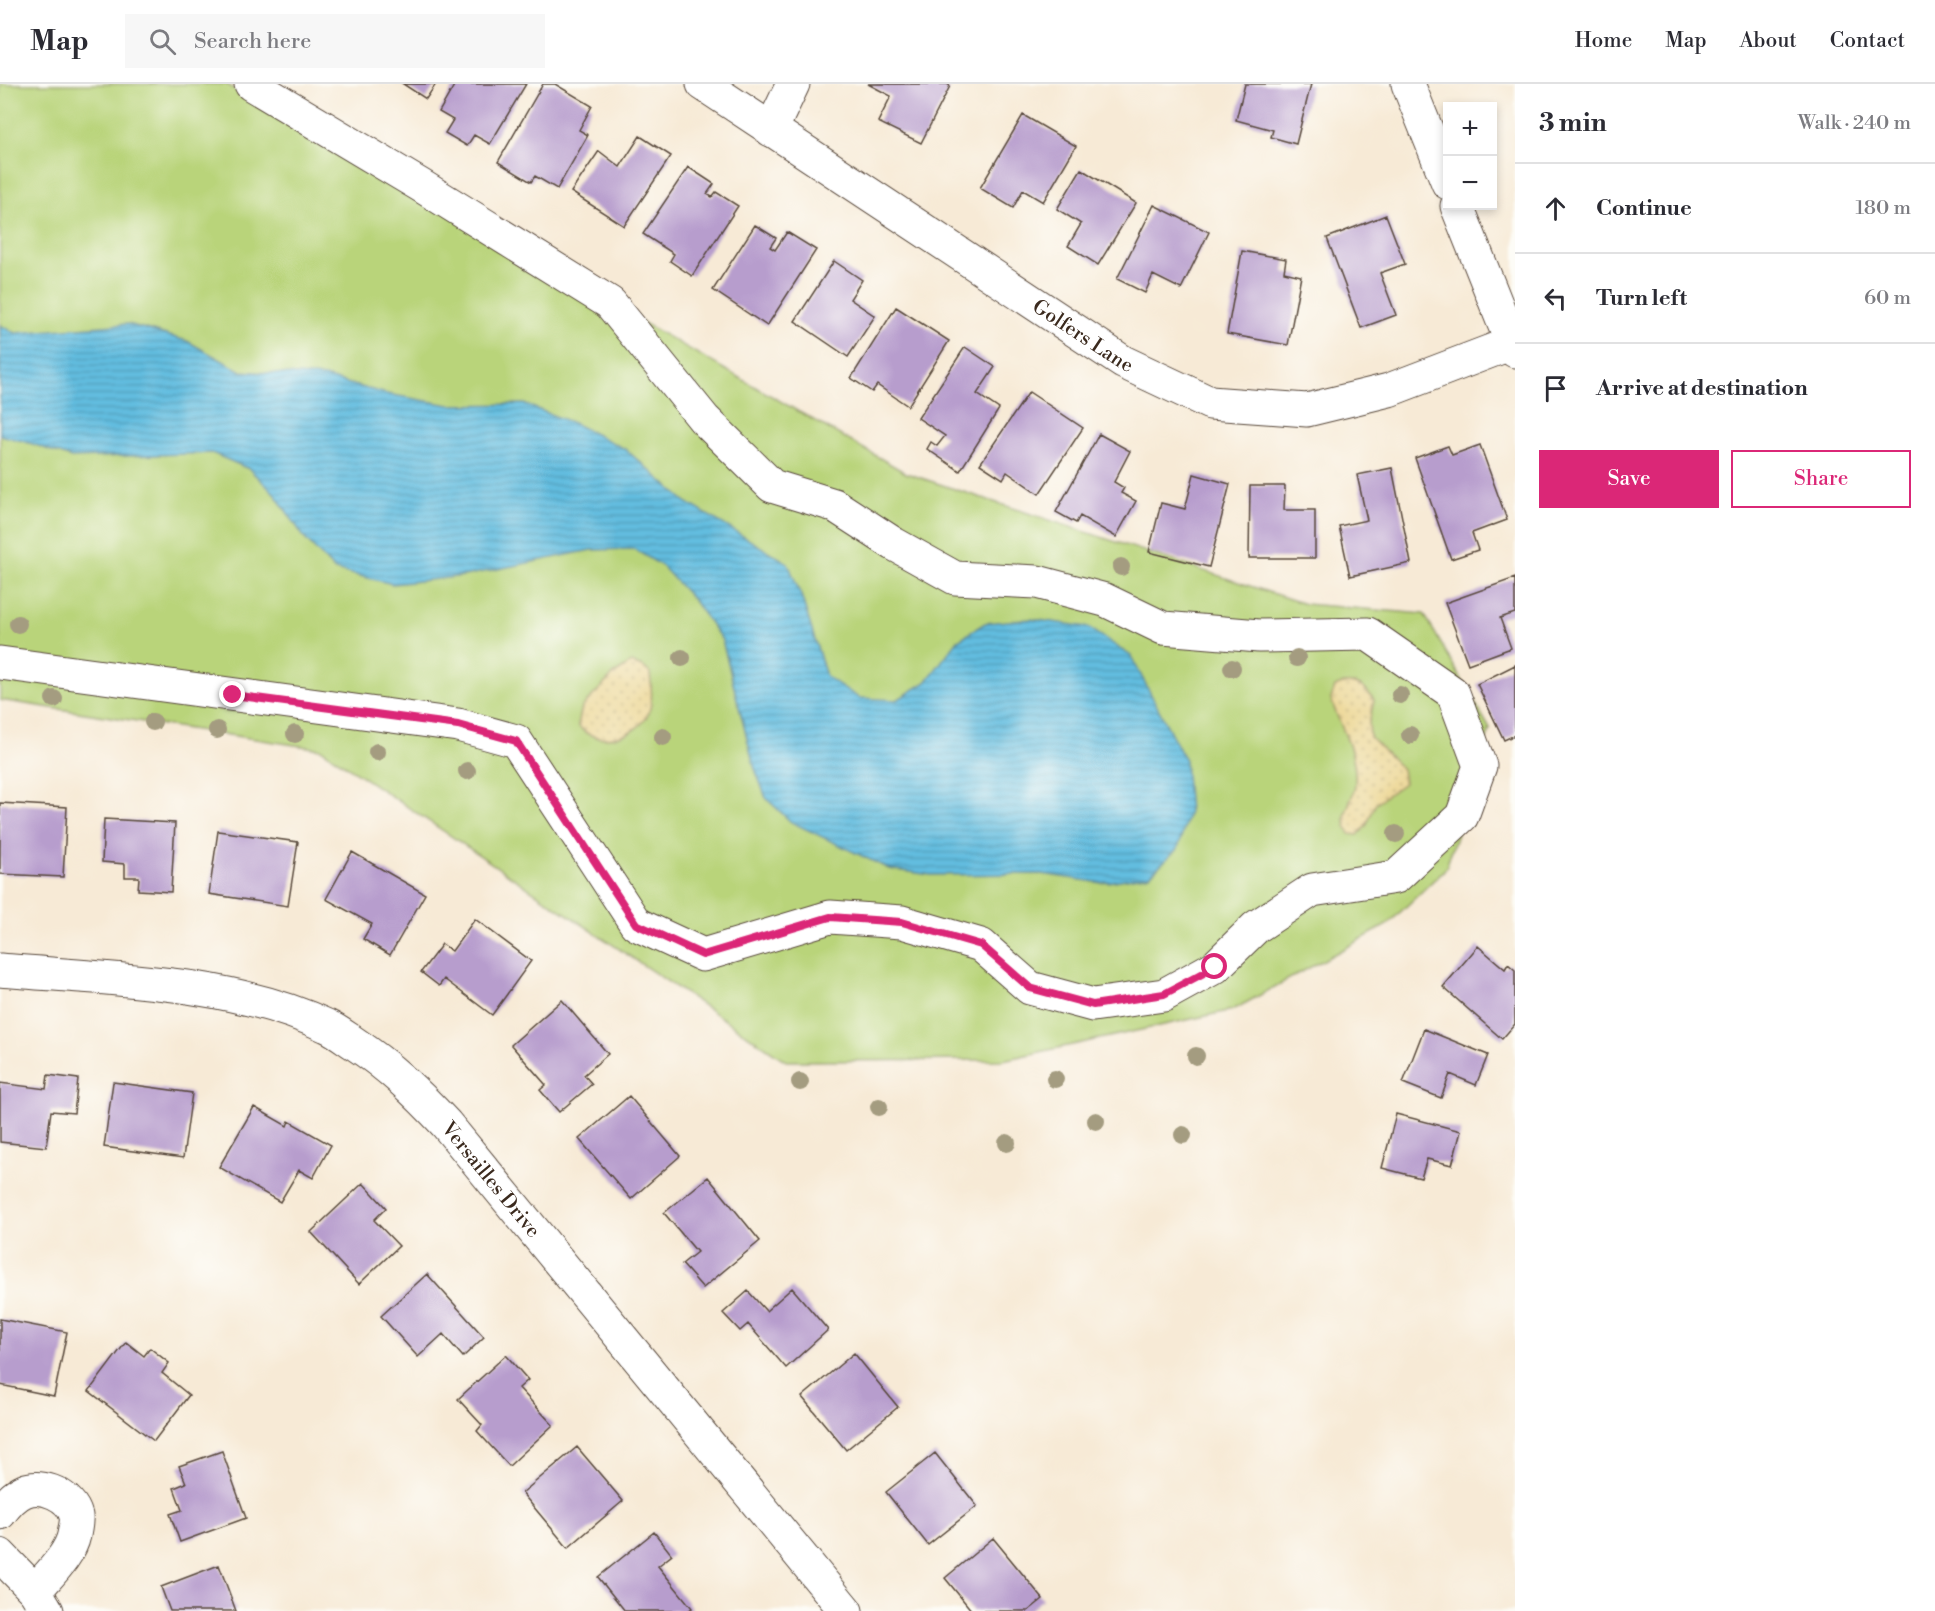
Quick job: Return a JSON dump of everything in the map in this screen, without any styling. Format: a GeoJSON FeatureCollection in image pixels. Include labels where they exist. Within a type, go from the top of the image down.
{"type":"FeatureCollection","features":[{"type":"Feature","properties":{"kind":"street"},"geometry":{"type":"LineString","coordinates":[[0,663],[458,725],[516,741],[636,924],[693,951],[703,955],[830,917],[902,922],[981,945],[1030,988],[1093,1005],[1164,994],[1215,967],[1256,927],[1312,890],[1396,877],[1462,816],[1480,766],[1453,693],[1368,634],[1259,636],[1163,628],[1105,600],[1037,582],[955,578],[894,544],[834,505],[772,486],[704,419],[610,303],[251,84]]}},
{"type":"Feature","properties":{"kind":"street","name":"Golfers Lane"},"geometry":{"type":"LineString","coordinates":[[703,84],[1123,362],[1210,403],[1307,410],[1389,390],[1513,347]]}},
{"type":"Feature","properties":{"kind":"street"},"geometry":{"type":"LineString","coordinates":[[771,130],[793,84]]}},
{"type":"Feature","properties":{"kind":"street"},"geometry":{"type":"LineString","coordinates":[[1408,84],[1443,171]]}},
{"type":"Feature","properties":{"kind":"street"},"geometry":{"type":"LineString","coordinates":[[1458,210],[1513,347]]}},
{"type":"Feature","properties":{"kind":"street","name":"Versailles Drive"},"geometry":{"type":"LineString","coordinates":[[0,970],[178,986],[234,995],[283,1008],[328,1026],[372,1055],[413,1088],[446,1124],[846,1611]]}},
{"type":"Feature","properties":{"kind":"street"},"geometry":{"type":"LineString","coordinates":[[0,1513],[10,1500],[24,1491],[42,1488],[61,1496],[71,1506],[76,1518],[74,1537],[41,1601],[0,1555]]}},
{"type":"Feature","properties":{"kind":"green space"},"geometry":{"type":"Polygon","coordinates":[[[0,84],[226,84],[906,473],[1305,604],[1424,614],[1490,729],[1446,868],[1387,925],[1233,1010],[1003,1060],[786,1061],[321,749],[0,700],[0,84]]]}},
{"type":"Feature","properties":{"kind":"sand"},"geometry":{"type":"Polygon","coordinates":[[[631,663],[643,667],[650,673],[651,700],[647,716],[634,730],[614,737],[604,738],[585,732],[578,725],[582,707],[614,674],[631,663]]]}},
{"type":"Feature","properties":{"kind":"sand"},"geometry":{"type":"Polygon","coordinates":[[[1342,684],[1361,686],[1374,700],[1369,723],[1370,737],[1402,769],[1404,783],[1376,803],[1366,826],[1358,835],[1350,834],[1345,821],[1354,792],[1354,762],[1348,740],[1331,699],[1335,687],[1342,684]]]}},
{"type":"Feature","properties":{"kind":"water"},"geometry":{"type":"Polygon","coordinates":[[[128,324],[187,341],[241,371],[324,377],[387,394],[450,405],[524,404],[573,423],[625,449],[686,502],[788,563],[802,598],[826,676],[859,698],[897,700],[926,682],[958,640],[985,623],[1031,619],[1088,627],[1131,656],[1185,760],[1189,812],[1178,848],[1150,875],[1102,883],[1042,874],[931,875],[889,869],[791,822],[766,798],[754,766],[722,640],[695,602],[662,566],[634,549],[591,550],[464,576],[393,584],[335,570],[306,540],[274,493],[249,469],[212,453],[71,458],[0,435],[0,325],[15,333],[128,324]]]}},
{"type":"Feature","properties":{"kind":"building"},"geometry":{"type":"Polygon","coordinates":[[[403,84],[436,84],[426,99],[403,84]]]}},
{"type":"Feature","properties":{"kind":"building"},"geometry":{"type":"Polygon","coordinates":[[[455,84],[526,84],[490,144],[474,135],[467,146],[445,133],[453,120],[439,112],[455,84]]]}},
{"type":"Feature","properties":{"kind":"building"},"geometry":{"type":"Polygon","coordinates":[[[543,84],[555,84],[592,106],[579,130],[588,135],[557,189],[535,176],[531,182],[498,162],[543,84]]]}},
{"type":"Feature","properties":{"kind":"building"},"geometry":{"type":"Polygon","coordinates":[[[868,84],[947,84],[950,86],[921,143],[878,122],[891,96],[868,84]]]}},
{"type":"Feature","properties":{"kind":"building"},"geometry":{"type":"Polygon","coordinates":[[[1245,84],[1311,84],[1296,144],[1271,137],[1273,130],[1236,120],[1245,84]]]}},
{"type":"Feature","properties":{"kind":"building"},"geometry":{"type":"Polygon","coordinates":[[[1023,115],[1076,146],[1043,202],[1023,190],[1013,208],[980,188],[1023,115]]]}},
{"type":"Feature","properties":{"kind":"building"},"geometry":{"type":"Polygon","coordinates":[[[640,136],[671,156],[624,226],[571,192],[599,151],[620,167],[640,136]]]}},
{"type":"Feature","properties":{"kind":"building"},"geometry":{"type":"Polygon","coordinates":[[[688,167],[714,184],[707,194],[712,197],[716,192],[738,206],[692,276],[670,261],[674,254],[643,234],[688,167]]]}},
{"type":"Feature","properties":{"kind":"building"},"geometry":{"type":"Polygon","coordinates":[[[1081,169],[1136,203],[1098,265],[1068,246],[1081,224],[1057,209],[1081,169]]]}},
{"type":"Feature","properties":{"kind":"building"},"geometry":{"type":"Polygon","coordinates":[[[1154,205],[1209,232],[1181,289],[1153,275],[1145,293],[1117,279],[1154,205]]]}},
{"type":"Feature","properties":{"kind":"building"},"geometry":{"type":"Polygon","coordinates":[[[1386,215],[1405,264],[1380,273],[1396,315],[1361,328],[1327,238],[1386,215]]]}},
{"type":"Feature","properties":{"kind":"building"},"geometry":{"type":"Polygon","coordinates":[[[755,225],[776,238],[770,247],[775,250],[787,232],[816,250],[767,326],[713,290],[755,225]]]}},
{"type":"Feature","properties":{"kind":"building"},"geometry":{"type":"Polygon","coordinates":[[[1242,251],[1286,259],[1284,272],[1301,276],[1288,345],[1227,334],[1242,251]]]}},
{"type":"Feature","properties":{"kind":"building"},"geometry":{"type":"Polygon","coordinates":[[[834,261],[862,280],[850,299],[875,316],[848,357],[795,321],[834,261]]]}},
{"type":"Feature","properties":{"kind":"building"},"geometry":{"type":"Polygon","coordinates":[[[896,307],[949,341],[908,406],[877,385],[872,392],[851,378],[896,307]]]}},
{"type":"Feature","properties":{"kind":"building"},"geometry":{"type":"Polygon","coordinates":[[[965,347],[995,367],[977,394],[999,409],[960,471],[927,449],[931,442],[937,446],[945,436],[918,418],[965,347]]]}},
{"type":"Feature","properties":{"kind":"building"},"geometry":{"type":"Polygon","coordinates":[[[1029,392],[1083,428],[1039,494],[1007,472],[1003,479],[980,464],[1029,392]]]}},
{"type":"Feature","properties":{"kind":"building"},"geometry":{"type":"Polygon","coordinates":[[[1099,434],[1130,451],[1114,482],[1124,488],[1121,493],[1136,501],[1116,537],[1080,516],[1076,523],[1056,512],[1099,434]]]}},
{"type":"Feature","properties":{"kind":"building"},"geometry":{"type":"Polygon","coordinates":[[[1480,445],[1507,520],[1472,533],[1478,550],[1451,559],[1415,458],[1448,446],[1452,455],[1480,445]]]}},
{"type":"Feature","properties":{"kind":"building"},"geometry":{"type":"Polygon","coordinates":[[[1392,468],[1411,563],[1350,576],[1339,526],[1367,520],[1357,475],[1392,468]]]}},
{"type":"Feature","properties":{"kind":"building"},"geometry":{"type":"Polygon","coordinates":[[[1194,474],[1230,484],[1209,567],[1149,552],[1161,503],[1185,509],[1194,474]]]}},
{"type":"Feature","properties":{"kind":"building"},"geometry":{"type":"Polygon","coordinates":[[[1250,486],[1285,486],[1284,510],[1315,510],[1315,558],[1249,558],[1250,486]]]}},
{"type":"Feature","properties":{"kind":"building"},"geometry":{"type":"Polygon","coordinates":[[[1515,578],[1515,613],[1500,618],[1511,648],[1468,664],[1445,603],[1515,578]]]}},
{"type":"Feature","properties":{"kind":"building"},"geometry":{"type":"Polygon","coordinates":[[[1515,665],[1515,735],[1504,740],[1477,684],[1515,665]]]}},
{"type":"Feature","properties":{"kind":"building"},"geometry":{"type":"Polygon","coordinates":[[[0,803],[67,807],[63,877],[0,874],[0,803]]]}},
{"type":"Feature","properties":{"kind":"building"},"geometry":{"type":"Polygon","coordinates":[[[104,819],[175,823],[171,892],[138,890],[139,877],[125,877],[125,864],[102,862],[104,819]]]}},
{"type":"Feature","properties":{"kind":"building"},"geometry":{"type":"Polygon","coordinates":[[[218,831],[298,842],[288,906],[209,894],[218,831]]]}},
{"type":"Feature","properties":{"kind":"building"},"geometry":{"type":"Polygon","coordinates":[[[352,852],[425,894],[390,955],[363,939],[372,924],[326,899],[352,852]]]}},
{"type":"Feature","properties":{"kind":"building"},"geometry":{"type":"Polygon","coordinates":[[[475,919],[531,961],[492,1015],[444,979],[439,986],[421,972],[442,944],[452,951],[475,919]]]}},
{"type":"Feature","properties":{"kind":"building"},"geometry":{"type":"Polygon","coordinates":[[[1478,946],[1505,969],[1508,964],[1515,970],[1515,1024],[1502,1039],[1443,987],[1478,946]]]}},
{"type":"Feature","properties":{"kind":"building"},"geometry":{"type":"Polygon","coordinates":[[[562,1000],[608,1054],[584,1075],[592,1084],[559,1112],[540,1090],[546,1085],[511,1045],[562,1000]]]}},
{"type":"Feature","properties":{"kind":"building"},"geometry":{"type":"Polygon","coordinates":[[[1424,1029],[1488,1055],[1476,1085],[1450,1074],[1441,1098],[1403,1083],[1424,1029]]]}},
{"type":"Feature","properties":{"kind":"building"},"geometry":{"type":"Polygon","coordinates":[[[48,1075],[78,1079],[74,1113],[51,1111],[46,1147],[0,1142],[0,1083],[46,1089],[48,1075]]]}},
{"type":"Feature","properties":{"kind":"building"},"geometry":{"type":"Polygon","coordinates":[[[113,1082],[192,1093],[183,1158],[104,1147],[113,1082]]]}},
{"type":"Feature","properties":{"kind":"building"},"geometry":{"type":"Polygon","coordinates":[[[629,1096],[680,1156],[631,1199],[579,1139],[629,1096]]]}},
{"type":"Feature","properties":{"kind":"building"},"geometry":{"type":"Polygon","coordinates":[[[254,1107],[287,1126],[289,1121],[331,1145],[313,1178],[299,1170],[280,1202],[219,1167],[254,1107]]]}},
{"type":"Feature","properties":{"kind":"building"},"geometry":{"type":"Polygon","coordinates":[[[1396,1114],[1461,1131],[1452,1165],[1427,1159],[1421,1178],[1382,1168],[1396,1114]]]}},
{"type":"Feature","properties":{"kind":"building"},"geometry":{"type":"Polygon","coordinates":[[[708,1177],[760,1241],[703,1288],[682,1264],[697,1252],[664,1213],[708,1177]]]}},
{"type":"Feature","properties":{"kind":"building"},"geometry":{"type":"Polygon","coordinates":[[[363,1183],[386,1208],[374,1220],[399,1246],[359,1284],[311,1232],[363,1183]]]}},
{"type":"Feature","properties":{"kind":"building"},"geometry":{"type":"Polygon","coordinates":[[[427,1274],[484,1337],[463,1357],[443,1334],[418,1357],[381,1316],[427,1274]]]}},
{"type":"Feature","properties":{"kind":"building"},"geometry":{"type":"Polygon","coordinates":[[[792,1288],[828,1330],[786,1368],[748,1324],[740,1331],[723,1313],[748,1291],[766,1311],[792,1288]]]}},
{"type":"Feature","properties":{"kind":"building"},"geometry":{"type":"Polygon","coordinates":[[[0,1319],[67,1332],[54,1396],[0,1385],[0,1319]]]}},
{"type":"Feature","properties":{"kind":"building"},"geometry":{"type":"Polygon","coordinates":[[[126,1342],[144,1356],[150,1348],[169,1363],[162,1373],[189,1395],[154,1441],[89,1391],[126,1342]]]}},
{"type":"Feature","properties":{"kind":"building"},"geometry":{"type":"Polygon","coordinates":[[[854,1353],[898,1407],[846,1450],[802,1397],[854,1353]]]}},
{"type":"Feature","properties":{"kind":"building"},"geometry":{"type":"Polygon","coordinates":[[[506,1355],[528,1380],[519,1388],[553,1425],[509,1466],[477,1431],[482,1425],[458,1399],[506,1355]]]}},
{"type":"Feature","properties":{"kind":"building"},"geometry":{"type":"Polygon","coordinates":[[[577,1447],[623,1501],[568,1548],[522,1493],[577,1447]]]}},
{"type":"Feature","properties":{"kind":"building"},"geometry":{"type":"Polygon","coordinates":[[[222,1451],[246,1518],[180,1542],[170,1514],[182,1510],[174,1488],[186,1483],[179,1466],[222,1451]]]}},
{"type":"Feature","properties":{"kind":"building"},"geometry":{"type":"Polygon","coordinates":[[[935,1453],[977,1506],[928,1545],[886,1492],[935,1453]]]}},
{"type":"Feature","properties":{"kind":"building"},"geometry":{"type":"Polygon","coordinates":[[[654,1532],[672,1555],[658,1566],[692,1608],[688,1611],[625,1611],[598,1577],[654,1532]]]}},
{"type":"Feature","properties":{"kind":"building"},"geometry":{"type":"Polygon","coordinates":[[[993,1538],[1043,1599],[1028,1611],[972,1611],[945,1578],[993,1538]]]}},
{"type":"Feature","properties":{"kind":"building"},"geometry":{"type":"Polygon","coordinates":[[[219,1565],[236,1611],[170,1611],[161,1587],[219,1565]]]}},
{"type":"Feature","properties":{"kind":"route"},"geometry":{"type":"LineString","coordinates":[[233,695],[458,725],[516,741],[636,924],[703,955],[830,917],[902,922],[981,945],[1030,988],[1093,1005],[1164,994],[1215,967]]}}]}
